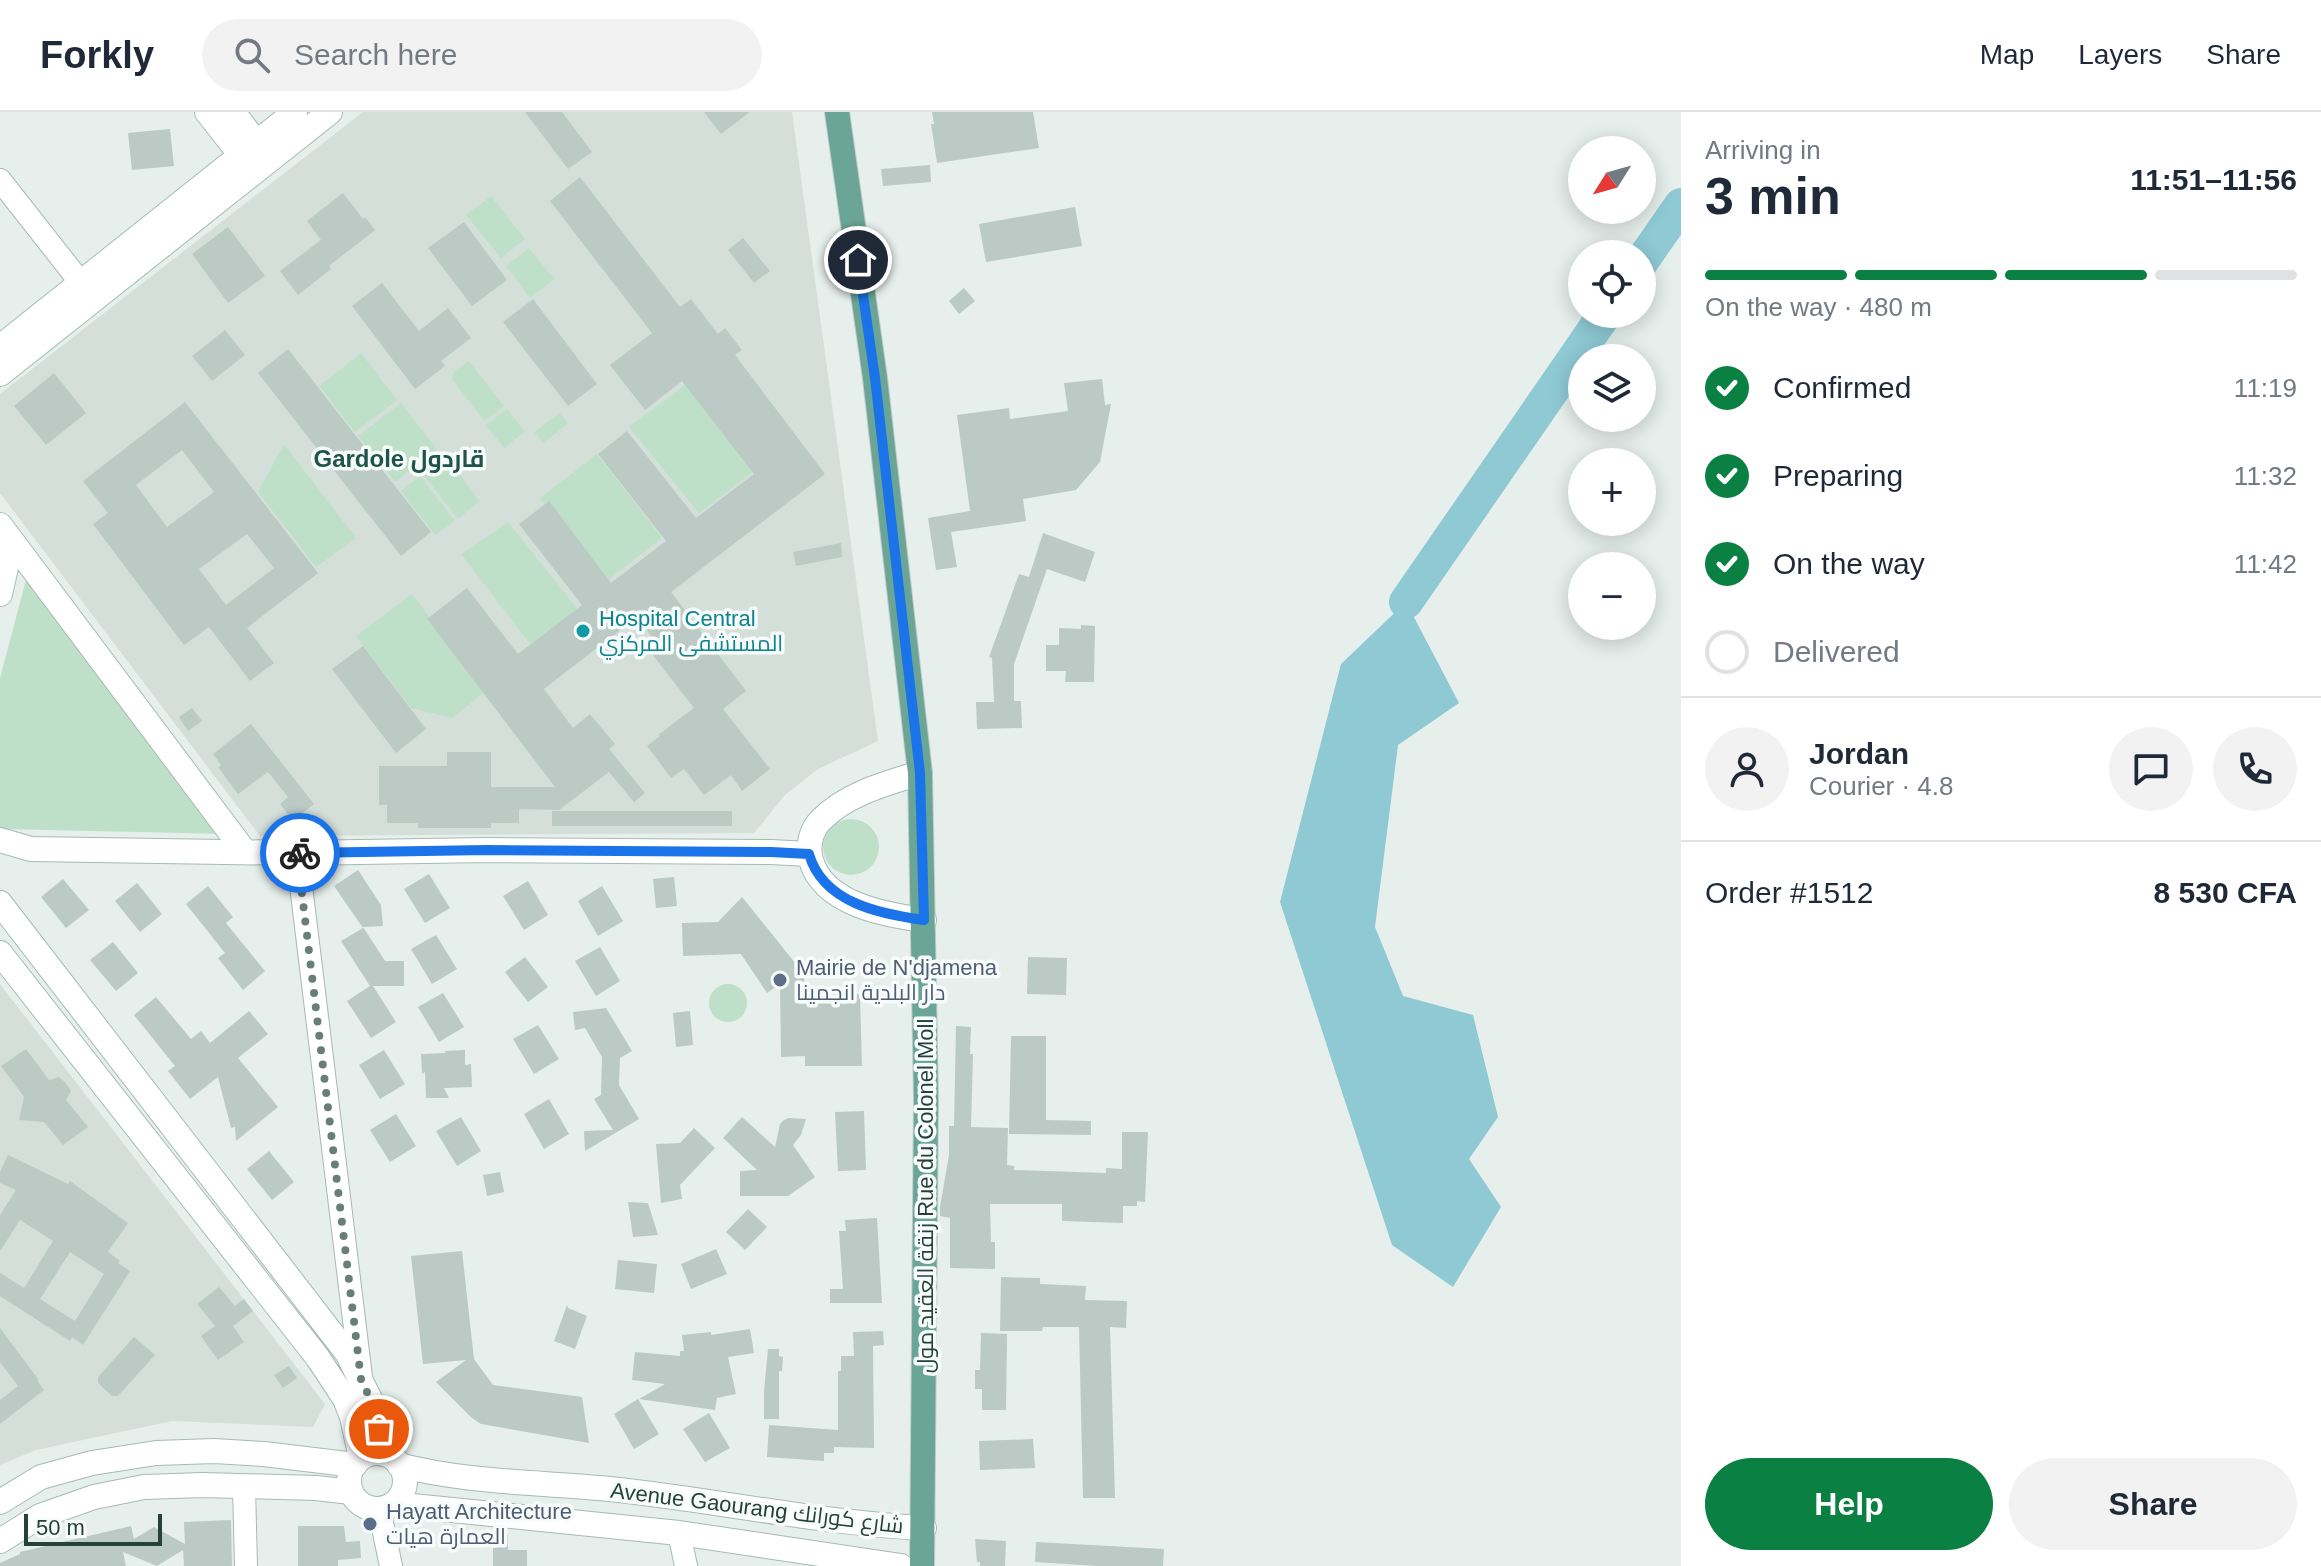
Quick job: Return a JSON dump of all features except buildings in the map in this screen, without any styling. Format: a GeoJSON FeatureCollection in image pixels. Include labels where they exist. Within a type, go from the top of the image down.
{"type":"FeatureCollection","features":[{"type":"Feature","properties":{"kind":"main road","name":"زنقة العقيد مول Rue du Colonel Moll"},"geometry":{"type":"LineString","coordinates":[[837,112],[875,378],[920,773],[926,1130],[922,1566]]}},
{"type":"Feature","properties":{"kind":"street"},"geometry":{"type":"LineString","coordinates":[[207,112],[255,157]]}},
{"type":"Feature","properties":{"kind":"street"},"geometry":{"type":"LineString","coordinates":[[233,112],[255,157]]}},
{"type":"Feature","properties":{"kind":"street"},"geometry":{"type":"LineString","coordinates":[[0,374],[255,157],[295,112]]}},
{"type":"Feature","properties":{"kind":"street"},"geometry":{"type":"LineString","coordinates":[[0,347],[81,283],[255,157],[330,112]]}},
{"type":"Feature","properties":{"kind":"street"},"geometry":{"type":"LineString","coordinates":[[0,180],[81,283]]}},
{"type":"Feature","properties":{"kind":"street"},"geometry":{"type":"LineString","coordinates":[[0,594],[6,533]]}},
{"type":"Feature","properties":{"kind":"street"},"geometry":{"type":"LineString","coordinates":[[6,533],[245,852]]}},
{"type":"Feature","properties":{"kind":"street"},"geometry":{"type":"LineString","coordinates":[[920,773],[869,791],[829,812],[813,831],[809,854],[812,866],[823,882],[840,895],[883,912],[924,920]]}},
{"type":"Feature","properties":{"kind":"street"},"geometry":{"type":"LineString","coordinates":[[0,840],[31,849]]}},
{"type":"Feature","properties":{"kind":"street"},"geometry":{"type":"LineString","coordinates":[[0,856],[31,849],[809,854]]}},
{"type":"Feature","properties":{"kind":"street"},"geometry":{"type":"LineString","coordinates":[[297,853],[361,1379]]}},
{"type":"Feature","properties":{"kind":"street"},"geometry":{"type":"LineString","coordinates":[[0,903],[347,1353],[372,1403],[374,1461]]}},
{"type":"Feature","properties":{"kind":"street"},"geometry":{"type":"LineString","coordinates":[[0,953],[318,1358],[345,1399],[374,1461],[405,1482],[400,1498],[386,1507],[365,1507],[351,1492],[350,1473],[374,1461]]}},
{"type":"Feature","properties":{"kind":"street","name":"Avenue Gaourang شارع كورانك"},"geometry":{"type":"LineString","coordinates":[[0,1502],[41,1477],[92,1463],[156,1453],[227,1451],[374,1461],[446,1476],[612,1489],[870,1524],[924,1528]]}},
{"type":"Feature","properties":{"kind":"street"},"geometry":{"type":"LineString","coordinates":[[0,1541],[40,1516],[94,1497],[144,1487],[203,1485],[351,1492]]}},
{"type":"Feature","properties":{"kind":"street"},"geometry":{"type":"LineString","coordinates":[[244,1487],[246,1566]]}},
{"type":"Feature","properties":{"kind":"street"},"geometry":{"type":"LineString","coordinates":[[386,1507],[391,1566]]}},
{"type":"Feature","properties":{"kind":"street","name":"Avenue Gaourang شارع كورانك"},"geometry":{"type":"LineString","coordinates":[[386,1507],[679,1533],[901,1566]]}},
{"type":"Feature","properties":{"kind":"street"},"geometry":{"type":"LineString","coordinates":[[679,1533],[686,1566]]}},
{"type":"Feature","properties":{"kind":"shaded area"},"geometry":{"type":"Polygon","coordinates":[[[363,112],[792,112],[878,741],[818,769],[785,795],[754,833],[260,836],[0,493],[0,394],[363,112]]]}},
{"type":"Feature","properties":{"kind":"shaded area"},"geometry":{"type":"Polygon","coordinates":[[[0,984],[325,1404],[313,1427],[172,1421],[36,1450],[0,1465],[0,984]]]}},
{"type":"Feature","properties":{"kind":"green space"},"geometry":{"type":"Polygon","coordinates":[[[491,196],[525,239],[501,258],[466,215],[491,196]]]}},
{"type":"Feature","properties":{"kind":"green space"},"geometry":{"type":"Polygon","coordinates":[[[529,248],[554,279],[530,298],[506,266],[529,248]]]}},
{"type":"Feature","properties":{"kind":"green space"},"geometry":{"type":"Polygon","coordinates":[[[361,353],[397,400],[355,432],[319,386],[361,353]]]}},
{"type":"Feature","properties":{"kind":"green space"},"geometry":{"type":"Polygon","coordinates":[[[469,361],[504,406],[484,421],[452,379],[454,371],[469,361]]]}},
{"type":"Feature","properties":{"kind":"green space"},"geometry":{"type":"Polygon","coordinates":[[[686,384],[753,472],[699,513],[629,427],[686,384]]]}},
{"type":"Feature","properties":{"kind":"green space"},"geometry":{"type":"Polygon","coordinates":[[[401,403],[437,449],[395,482],[358,436],[401,403]]]}},
{"type":"Feature","properties":{"kind":"green space"},"geometry":{"type":"Polygon","coordinates":[[[507,409],[525,432],[504,448],[486,425],[507,409]]]}},
{"type":"Feature","properties":{"kind":"green space"},"geometry":{"type":"Polygon","coordinates":[[[560,413],[568,424],[543,443],[534,432],[560,413]]]}},
{"type":"Feature","properties":{"kind":"green space"},"geometry":{"type":"Polygon","coordinates":[[[284,444],[356,538],[316,567],[258,492],[284,444]]]}},
{"type":"Feature","properties":{"kind":"green space"},"geometry":{"type":"Polygon","coordinates":[[[597,454],[662,538],[605,582],[540,498],[597,454]]]}},
{"type":"Feature","properties":{"kind":"green space"},"geometry":{"type":"Polygon","coordinates":[[[446,457],[480,501],[458,519],[423,474],[446,457]]]}},
{"type":"Feature","properties":{"kind":"green space"},"geometry":{"type":"Polygon","coordinates":[[[420,476],[455,521],[435,535],[401,491],[420,476]]]}},
{"type":"Feature","properties":{"kind":"green space"},"geometry":{"type":"Polygon","coordinates":[[[508,522],[579,611],[530,644],[461,554],[508,522]]]}},
{"type":"Feature","properties":{"kind":"green space"},"geometry":{"type":"Polygon","coordinates":[[[26,580],[228,834],[0,829],[0,678],[26,580]]]}},
{"type":"Feature","properties":{"kind":"green space"},"geometry":{"type":"Polygon","coordinates":[[[412,594],[486,691],[452,718],[411,708],[356,636],[412,594]]]}},
{"type":"Feature","properties":{"kind":"green space"},"geometry":{"type":"Polygon","coordinates":[[[851,819],[871,827],[879,847],[871,867],[851,875],[831,867],[823,847],[831,827],[851,819]]]}},
{"type":"Feature","properties":{"kind":"green space"},"geometry":{"type":"Polygon","coordinates":[[[728,984],[742,989],[747,1003],[742,1017],[728,1022],[714,1017],[709,1003],[714,989],[728,984]]]}},
{"type":"Feature","properties":{"kind":"water"},"geometry":{"type":"Polygon","coordinates":[[[1406,602],[1459,703],[1398,745],[1375,927],[1403,996],[1473,1015],[1498,1117],[1469,1159],[1501,1207],[1453,1287],[1392,1245],[1280,902],[1341,664],[1406,602]]]}},
{"type":"Feature","properties":{"kind":"waterway"},"geometry":{"type":"LineString","coordinates":[[1656,241],[1681,205]]}},
{"type":"Feature","properties":{"kind":"waterway"},"geometry":{"type":"LineString","coordinates":[[1406,602],[1595,328]]}},
{"type":"Feature","properties":{"kind":"way so far"},"geometry":{"type":"LineString","coordinates":[[300,853],[297,853],[361,1379],[379,1429]]}},
{"type":"Feature","properties":{"kind":"place","name":"Hospital Central المستشفى المركزي"},"geometry":{"type":"Point","coordinates":[583,631]}},
{"type":"Feature","properties":{"kind":"place","name":"Mairie de N'djamena دار البلدية انجمينا"},"geometry":{"type":"Point","coordinates":[780,980]}},
{"type":"Feature","properties":{"kind":"place","name":"Hayatt Architecture العمارة هيات"},"geometry":{"type":"Point","coordinates":[370,1524]}},
{"type":"Feature","properties":{"kind":"district","name":"Gardole قاردول"},"geometry":{"type":"Point","coordinates":[399,458]}},
{"type":"Feature","properties":{"kind":"route"},"geometry":{"type":"LineString","coordinates":[[300,853],[487,850],[809,854],[812,866],[823,882],[840,895],[883,912],[924,920],[920,773],[875,378],[858,260]]}}]}
